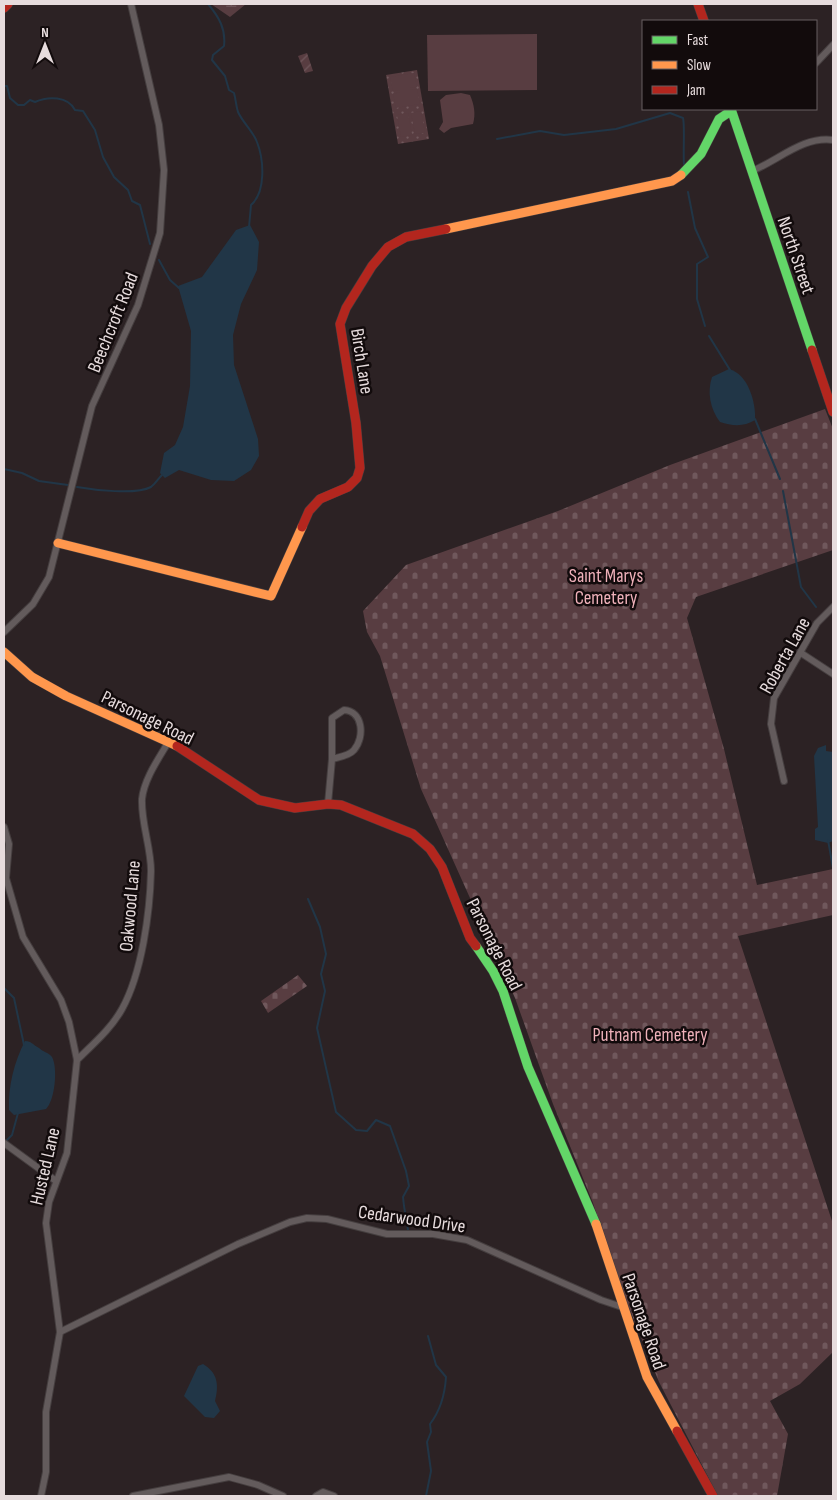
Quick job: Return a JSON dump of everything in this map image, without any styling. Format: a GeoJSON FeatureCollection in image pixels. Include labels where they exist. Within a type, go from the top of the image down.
{"type":"FeatureCollection","features":[{"type":"Feature","properties":{"kind":"street"},"geometry":{"type":"LineString","coordinates":[[4,8],[8,4]]}},
{"type":"Feature","properties":{"kind":"street","name":"Beechcroft Road"},"geometry":{"type":"LineString","coordinates":[[4,632],[33,604],[48,577],[92,406],[140,298],[160,233],[164,170],[160,125],[131,4]]}},
{"type":"Feature","properties":{"kind":"street"},"geometry":{"type":"LineString","coordinates":[[698,4],[704,20]]}},
{"type":"Feature","properties":{"kind":"street"},"geometry":{"type":"LineString","coordinates":[[817,62],[833,45]]}},
{"type":"Feature","properties":{"kind":"street","name":"Birch Lane"},"geometry":{"type":"LineString","coordinates":[[58,543],[271,596],[308,511],[320,499],[348,488],[357,478],[360,468],[356,423],[340,324],[344,311],[381,254],[393,243],[406,237],[672,181],[690,168],[702,153],[715,121],[731,110]]}},
{"type":"Feature","properties":{"kind":"street","name":"North Street"},"geometry":{"type":"LineString","coordinates":[[731,110],[833,412]]}},
{"type":"Feature","properties":{"kind":"street"},"geometry":{"type":"LineString","coordinates":[[752,171],[771,163],[803,143],[833,140]]}},
{"type":"Feature","properties":{"kind":"street","name":"Roberta Lane"},"geometry":{"type":"LineString","coordinates":[[784,781],[772,724],[774,698],[817,623],[833,607]]}},
{"type":"Feature","properties":{"kind":"street","name":"Parsonage Road"},"geometry":{"type":"LineString","coordinates":[[4,652],[32,677],[66,696],[169,741],[259,800],[278,806],[295,808],[328,804],[340,805],[413,834],[423,841],[436,858],[470,938],[493,971],[503,991],[528,1067],[592,1211],[622,1307],[651,1385],[713,1496]]}},
{"type":"Feature","properties":{"kind":"street"},"geometry":{"type":"LineString","coordinates":[[801,653],[833,674]]}},
{"type":"Feature","properties":{"kind":"street"},"geometry":{"type":"LineString","coordinates":[[328,804],[332,759],[332,718],[344,710],[351,710],[358,716],[361,725],[359,739],[354,750],[344,756],[332,759]]}},
{"type":"Feature","properties":{"kind":"street","name":"Oakwood Lane"},"geometry":{"type":"LineString","coordinates":[[77,1060],[106,1032],[122,1009],[134,983],[143,942],[151,870],[142,798],[150,774],[169,741]]}},
{"type":"Feature","properties":{"kind":"street","name":"Husted Lane"},"geometry":{"type":"LineString","coordinates":[[4,827],[9,844],[6,878],[23,937],[61,1000],[69,1022],[77,1060],[66,1153],[56,1181],[46,1223],[60,1332],[46,1412],[46,1472],[41,1496]]}},
{"type":"Feature","properties":{"kind":"street"},"geometry":{"type":"LineString","coordinates":[[7,1146],[56,1181]]}},
{"type":"Feature","properties":{"kind":"street","name":"Cedarwood Drive"},"geometry":{"type":"LineString","coordinates":[[60,1332],[238,1244],[290,1222],[307,1218],[326,1219],[387,1234],[433,1234],[467,1240],[601,1300],[622,1307]]}},
{"type":"Feature","properties":{"kind":"street"},"geometry":{"type":"LineString","coordinates":[[133,1496],[229,1477],[250,1482],[283,1496]]}},
{"type":"Feature","properties":{"kind":"street"},"geometry":{"type":"LineString","coordinates":[[316,1496],[323,1492],[334,1496]]}},
{"type":"Feature","properties":{"kind":"green space"},"geometry":{"type":"Polygon","coordinates":[[[211,4],[246,4],[230,17],[211,4]]]}},
{"type":"Feature","properties":{"kind":"green space"},"geometry":{"type":"Polygon","coordinates":[[[537,34],[537,90],[428,91],[427,35],[537,34]]]}},
{"type":"Feature","properties":{"kind":"green space"},"geometry":{"type":"Polygon","coordinates":[[[307,53],[313,71],[305,73],[298,56],[307,53]]]}},
{"type":"Feature","properties":{"kind":"green space"},"geometry":{"type":"Polygon","coordinates":[[[417,70],[429,139],[398,144],[386,75],[417,70]]]}},
{"type":"Feature","properties":{"kind":"green space"},"geometry":{"type":"Polygon","coordinates":[[[414,73],[417,87],[410,88],[410,90],[417,89],[420,104],[396,108],[393,94],[400,92],[400,90],[393,91],[390,77],[414,73]]]}},
{"type":"Feature","properties":{"kind":"green space"},"geometry":{"type":"Polygon","coordinates":[[[461,93],[470,95],[474,113],[473,124],[451,128],[444,133],[439,129],[443,122],[440,100],[446,95],[461,93]]]}},
{"type":"Feature","properties":{"kind":"green space"},"geometry":{"type":"Polygon","coordinates":[[[421,111],[425,133],[415,134],[411,113],[421,111]]]}},
{"type":"Feature","properties":{"kind":"green space"},"geometry":{"type":"Polygon","coordinates":[[[408,113],[412,135],[401,137],[397,115],[408,113]]]}},
{"type":"Feature","properties":{"kind":"green space","name":"Putnam Cemetery"},"geometry":{"type":"Polygon","coordinates":[[[825,409],[833,429],[833,550],[696,597],[687,618],[724,749],[757,885],[833,869],[833,915],[738,936],[833,1224],[833,1352],[800,1384],[770,1401],[788,1434],[777,1496],[718,1496],[659,1382],[623,1293],[593,1203],[553,1104],[515,998],[421,789],[380,656],[367,632],[363,611],[406,565],[558,511],[670,465],[825,409]]]}},
{"type":"Feature","properties":{"kind":"green space"},"geometry":{"type":"Polygon","coordinates":[[[298,975],[307,986],[268,1013],[261,1001],[298,975]]]}},
{"type":"Feature","properties":{"kind":"water"},"geometry":{"type":"Polygon","coordinates":[[[250,225],[259,242],[257,270],[241,304],[233,335],[234,365],[258,439],[259,456],[251,470],[234,481],[211,480],[179,470],[165,478],[160,473],[164,453],[175,445],[183,427],[190,386],[191,331],[178,286],[202,277],[236,230],[250,225]]]}},
{"type":"Feature","properties":{"kind":"water"},"geometry":{"type":"Polygon","coordinates":[[[729,369],[736,372],[746,383],[752,397],[755,420],[747,424],[733,425],[720,422],[712,406],[710,389],[712,377],[729,369]]]}},
{"type":"Feature","properties":{"kind":"water"},"geometry":{"type":"Polygon","coordinates":[[[826,745],[826,751],[833,752],[833,841],[828,843],[815,840],[815,829],[818,827],[814,756],[818,748],[826,745]]]}},
{"type":"Feature","properties":{"kind":"water"},"geometry":{"type":"Polygon","coordinates":[[[25,1041],[31,1042],[52,1057],[55,1068],[55,1084],[52,1099],[46,1109],[14,1115],[9,1110],[12,1075],[25,1041]]]}},
{"type":"Feature","properties":{"kind":"water"},"geometry":{"type":"Polygon","coordinates":[[[203,1364],[212,1371],[216,1380],[215,1401],[220,1411],[214,1418],[205,1417],[184,1396],[198,1366],[203,1364]]]}},
{"type":"Feature","properties":{"kind":"waterway"},"geometry":{"type":"LineString","coordinates":[[208,4],[221,23],[224,34],[224,46],[213,55],[212,60],[225,76],[229,90],[234,93],[238,112],[255,138],[261,158],[261,184],[256,199],[251,205],[249,227]]}},
{"type":"Feature","properties":{"kind":"waterway"},"geometry":{"type":"LineString","coordinates":[[4,86],[7,86],[10,98],[18,105],[24,105],[30,100],[35,102],[57,98],[68,102],[75,110],[83,111],[95,130],[103,157],[114,177],[128,190],[132,201],[140,205],[150,244]]}},
{"type":"Feature","properties":{"kind":"waterway"},"geometry":{"type":"LineString","coordinates":[[497,139],[540,131],[564,135],[616,129],[670,113],[683,118],[684,164]]}},
{"type":"Feature","properties":{"kind":"waterway"},"geometry":{"type":"LineString","coordinates":[[688,192],[695,228],[708,257],[697,264],[697,299],[705,326]]}},
{"type":"Feature","properties":{"kind":"waterway"},"geometry":{"type":"LineString","coordinates":[[159,260],[170,280],[179,288]]}},
{"type":"Feature","properties":{"kind":"waterway"},"geometry":{"type":"LineString","coordinates":[[709,336],[730,370]]}},
{"type":"Feature","properties":{"kind":"waterway"},"geometry":{"type":"LineString","coordinates":[[755,419],[780,479]]}},
{"type":"Feature","properties":{"kind":"waterway"},"geometry":{"type":"LineString","coordinates":[[4,469],[22,473],[39,481],[68,485]]}},
{"type":"Feature","properties":{"kind":"waterway"},"geometry":{"type":"LineString","coordinates":[[77,487],[136,491],[151,487],[162,475]]}},
{"type":"Feature","properties":{"kind":"waterway"},"geometry":{"type":"LineString","coordinates":[[783,491],[801,587],[816,607]]}},
{"type":"Feature","properties":{"kind":"waterway"},"geometry":{"type":"LineString","coordinates":[[828,840],[833,868]]}},
{"type":"Feature","properties":{"kind":"waterway"},"geometry":{"type":"LineString","coordinates":[[308,899],[320,927],[326,954],[321,974],[325,991],[317,1028],[336,1112],[356,1130],[367,1131],[376,1120],[390,1126],[406,1171],[409,1186],[403,1197],[408,1230]]}},
{"type":"Feature","properties":{"kind":"waterway"},"geometry":{"type":"LineString","coordinates":[[4,988],[14,998],[24,1045]]}},
{"type":"Feature","properties":{"kind":"waterway"},"geometry":{"type":"LineString","coordinates":[[5,1142],[12,1135],[18,1113]]}},
{"type":"Feature","properties":{"kind":"waterway"},"geometry":{"type":"LineString","coordinates":[[4,1199],[4,1224]]}},
{"type":"Feature","properties":{"kind":"waterway"},"geometry":{"type":"LineString","coordinates":[[426,1496],[431,1471],[427,1442],[431,1432],[430,1424],[441,1402],[446,1377],[436,1365],[428,1336]]}},
{"type":"Feature","properties":{"kind":"traffic: fast"},"geometry":{"type":"LineString","coordinates":[[731,110],[812,350]]}},
{"type":"Feature","properties":{"kind":"traffic: fast"},"geometry":{"type":"LineString","coordinates":[[681,175],[701,154],[719,119],[731,111]]}},
{"type":"Feature","properties":{"kind":"traffic: fast"},"geometry":{"type":"LineString","coordinates":[[476,946],[493,971],[503,991],[528,1067],[596,1224]]}},
{"type":"Feature","properties":{"kind":"traffic: slow"},"geometry":{"type":"LineString","coordinates":[[446,229],[672,181],[681,175]]}},
{"type":"Feature","properties":{"kind":"traffic: slow"},"geometry":{"type":"LineString","coordinates":[[58,543],[271,596],[302,527]]}},
{"type":"Feature","properties":{"kind":"traffic: slow"},"geometry":{"type":"LineString","coordinates":[[4,652],[32,677],[66,696],[177,746]]}},
{"type":"Feature","properties":{"kind":"traffic: slow"},"geometry":{"type":"LineString","coordinates":[[596,1224],[647,1377],[677,1431]]}},
{"type":"Feature","properties":{"kind":"traffic: jam"},"geometry":{"type":"LineString","coordinates":[[4,8],[8,4]]}},
{"type":"Feature","properties":{"kind":"traffic: jam"},"geometry":{"type":"LineString","coordinates":[[698,4],[704,20]]}},
{"type":"Feature","properties":{"kind":"traffic: jam"},"geometry":{"type":"LineString","coordinates":[[302,527],[309,511],[320,499],[348,487],[357,478],[360,468],[356,423],[340,324],[346,308],[372,266],[388,247],[406,237],[446,229]]}},
{"type":"Feature","properties":{"kind":"traffic: jam"},"geometry":{"type":"LineString","coordinates":[[812,350],[833,412]]}},
{"type":"Feature","properties":{"kind":"traffic: jam"},"geometry":{"type":"LineString","coordinates":[[177,746],[259,800],[295,808],[328,804],[341,805],[413,834],[430,849],[442,867],[470,938],[476,946]]}},
{"type":"Feature","properties":{"kind":"traffic: jam"},"geometry":{"type":"LineString","coordinates":[[677,1431],[713,1496]]}},
{"type":"Feature","properties":{"kind":"park label","name":"Saint Marys Cemetery"},"geometry":{"type":"Point","coordinates":[606,586]}}]}
